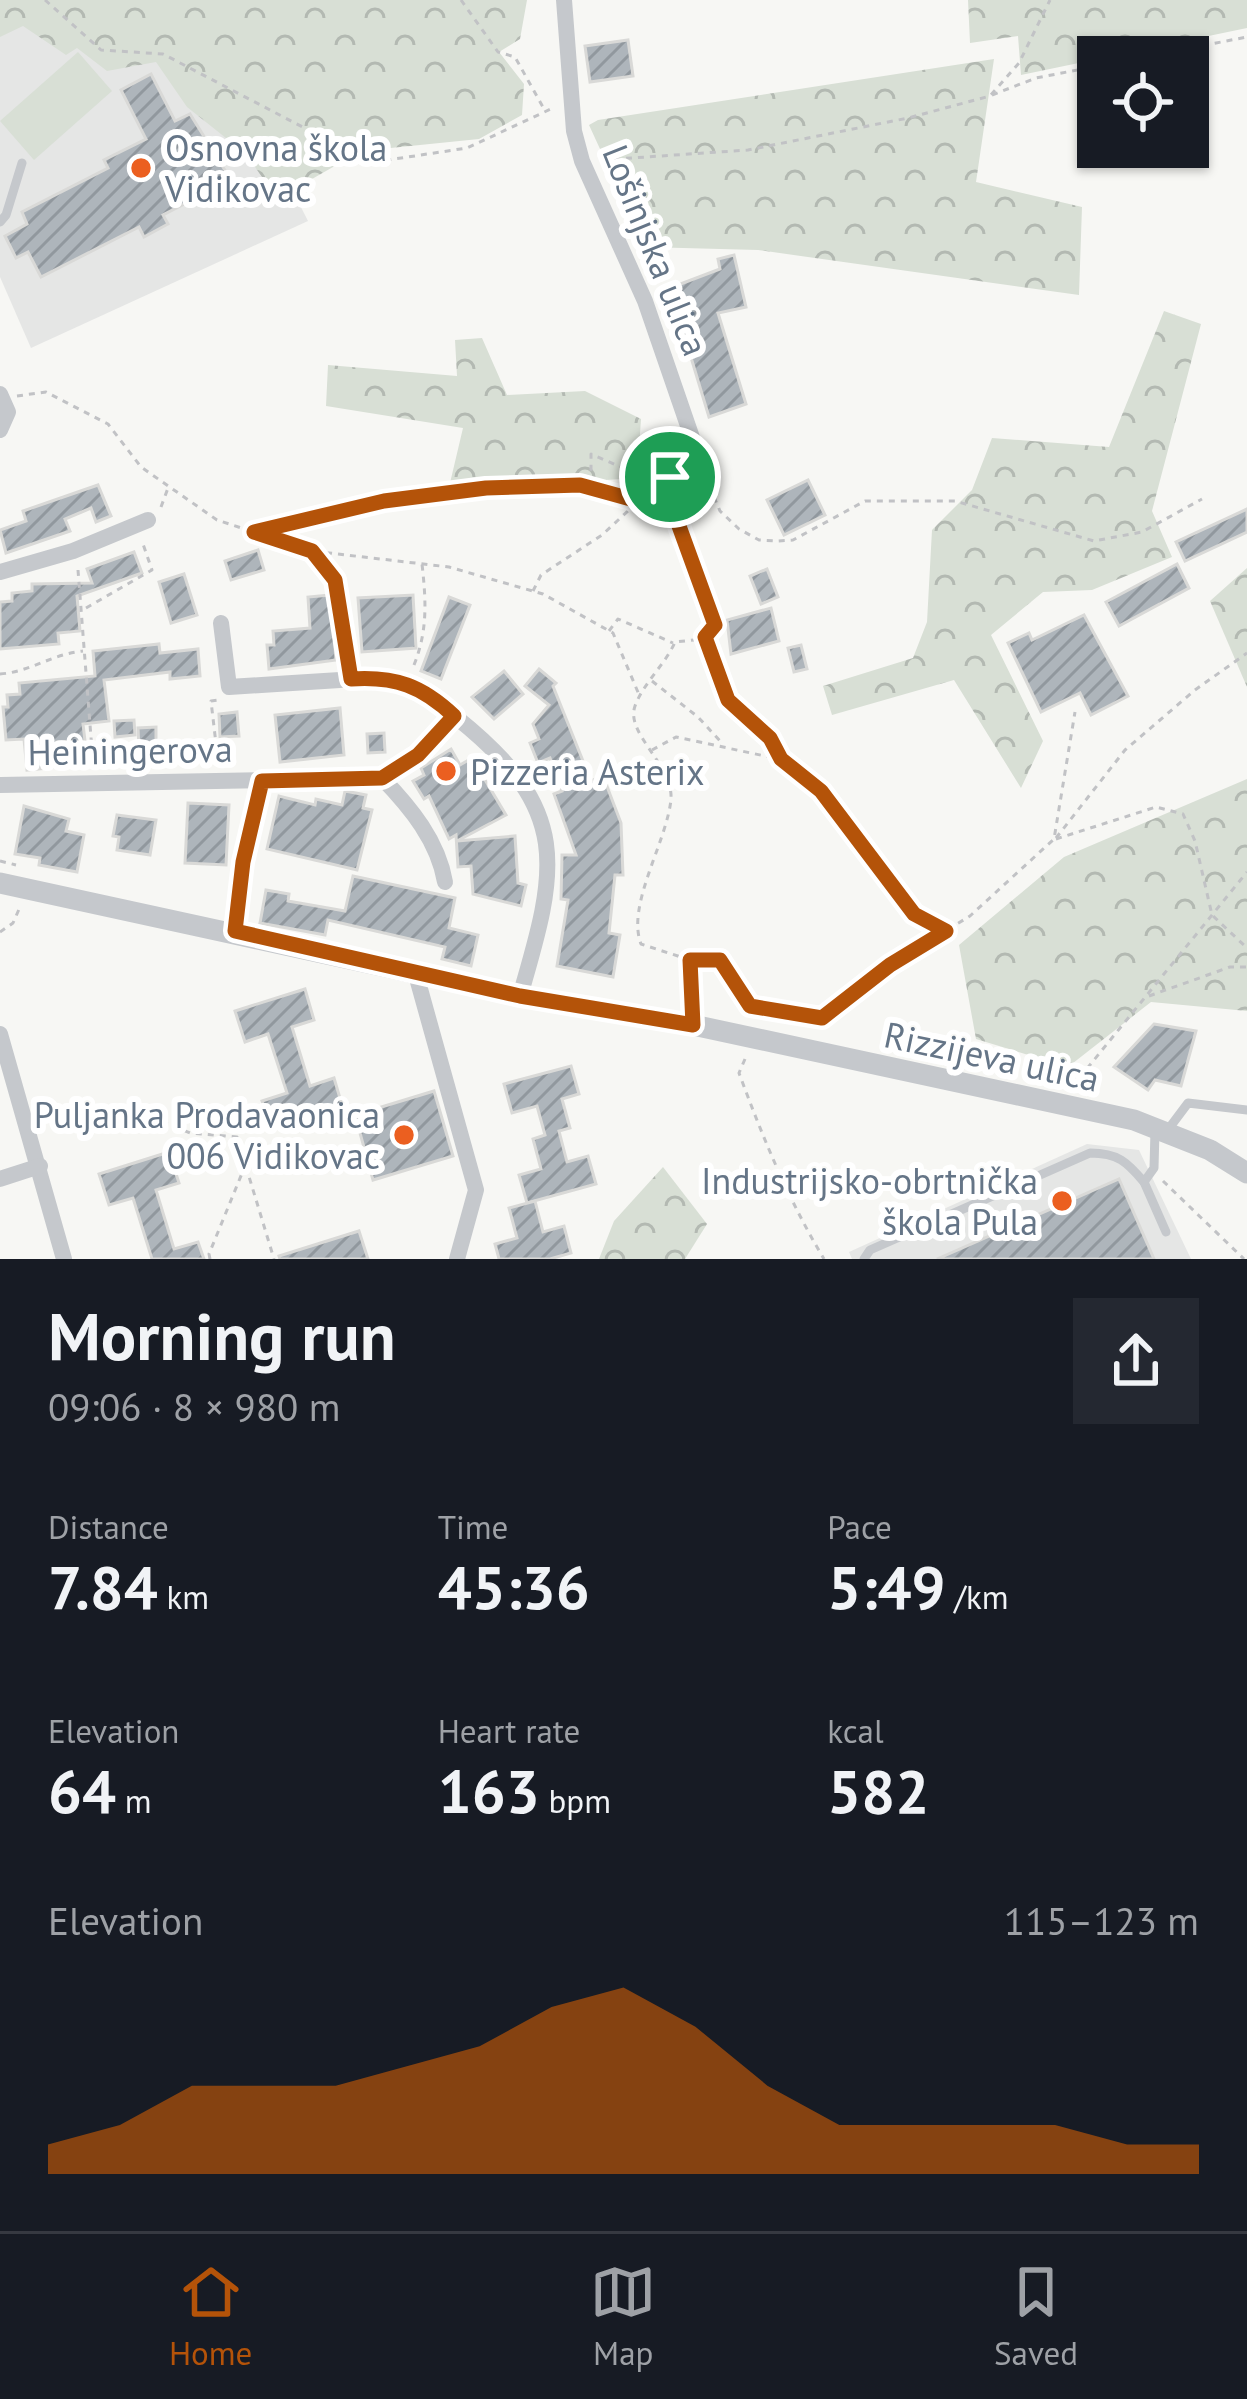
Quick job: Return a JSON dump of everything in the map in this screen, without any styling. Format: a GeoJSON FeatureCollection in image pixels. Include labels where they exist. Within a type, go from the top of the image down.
{"type":"FeatureCollection","features":[{"type":"Feature","properties":{"kind":"street","name":"Lošinjska ulica"},"geometry":{"type":"LineString","coordinates":[[564,0],[572,104],[582,161],[645,301],[708,484]]}},
{"type":"Feature","properties":{"kind":"street"},"geometry":{"type":"LineString","coordinates":[[0,430],[8,412],[2,396]]}},
{"type":"Feature","properties":{"kind":"street"},"geometry":{"type":"LineString","coordinates":[[693,450],[669,471],[679,526],[710,631]]}},
{"type":"Feature","properties":{"kind":"street"},"geometry":{"type":"LineString","coordinates":[[0,572],[73,551],[142,523]]}},
{"type":"Feature","properties":{"kind":"street"},"geometry":{"type":"LineString","coordinates":[[221,623],[230,687],[388,676],[429,692],[518,778],[535,805],[547,840],[547,902],[520,996]]}},
{"type":"Feature","properties":{"kind":"street"},"geometry":{"type":"LineString","coordinates":[[446,882],[442,862],[411,808],[382,778],[418,755],[454,716]]}},
{"type":"Feature","properties":{"kind":"street","name":"Heiningerova"},"geometry":{"type":"LineString","coordinates":[[0,785],[382,778]]}},
{"type":"Feature","properties":{"kind":"street","name":"Heiningerova"},"geometry":{"type":"LineString","coordinates":[[235,931],[243,862],[262,781]]}},
{"type":"Feature","properties":{"kind":"street","name":"Rizzijeva ulica"},"geometry":{"type":"LineString","coordinates":[[8,886],[235,931],[520,996],[693,1025],[1068,1106],[1161,1128],[1247,1172]]}},
{"type":"Feature","properties":{"kind":"street"},"geometry":{"type":"LineString","coordinates":[[415,971],[476,1190],[457,1259]]}},
{"type":"Feature","properties":{"kind":"street"},"geometry":{"type":"LineString","coordinates":[[0,1034],[64,1259]]}},
{"type":"Feature","properties":{"kind":"street"},"geometry":{"type":"LineString","coordinates":[[0,1179],[40,1166]]}},
{"type":"Feature","properties":{"kind":"lane"},"geometry":{"type":"LineString","coordinates":[[0,222],[22,163]]}},
{"type":"Feature","properties":{"kind":"lane"},"geometry":{"type":"LineString","coordinates":[[1144,1182],[1154,1168],[1161,1128],[1188,1103],[1247,1110]]}},
{"type":"Feature","properties":{"kind":"lane"},"geometry":{"type":"LineString","coordinates":[[864,1259],[870,1250],[1090,1153],[1109,1153],[1125,1160],[1144,1182],[1166,1232]]}},
{"type":"Feature","properties":{"kind":"path"},"geometry":{"type":"LineString","coordinates":[[45,0],[101,50],[163,54],[337,145],[388,160],[467,148],[544,109],[572,104]]}},
{"type":"Feature","properties":{"kind":"path"},"geometry":{"type":"LineString","coordinates":[[461,0],[498,52],[515,57],[544,109]]}},
{"type":"Feature","properties":{"kind":"path"},"geometry":{"type":"LineString","coordinates":[[990,96],[1018,63],[1050,0]]}},
{"type":"Feature","properties":{"kind":"path"},"geometry":{"type":"LineString","coordinates":[[1209,44],[1247,37]]}},
{"type":"Feature","properties":{"kind":"path"},"geometry":{"type":"LineString","coordinates":[[582,161],[748,150],[908,118],[1077,70]]}},
{"type":"Feature","properties":{"kind":"path"},"geometry":{"type":"LineString","coordinates":[[2,396],[46,392],[108,424],[141,467],[217,520],[312,551],[449,567],[533,591],[609,631],[640,697]]}},
{"type":"Feature","properties":{"kind":"path"},"geometry":{"type":"LineString","coordinates":[[533,591],[541,575],[602,536],[667,476],[591,454],[591,472],[580,485]]}},
{"type":"Feature","properties":{"kind":"path"},"geometry":{"type":"LineString","coordinates":[[708,484],[728,521],[758,540],[778,542],[793,540],[865,501],[955,501],[1094,541],[1142,532],[1202,499]]}},
{"type":"Feature","properties":{"kind":"path"},"geometry":{"type":"LineString","coordinates":[[254,532],[384,501],[486,488],[580,485],[638,501]]}},
{"type":"Feature","properties":{"kind":"path"},"geometry":{"type":"LineString","coordinates":[[83,610],[152,570],[142,523],[160,508],[169,486]]}},
{"type":"Feature","properties":{"kind":"path"},"geometry":{"type":"LineString","coordinates":[[312,551],[335,580],[351,679]]}},
{"type":"Feature","properties":{"kind":"path"},"geometry":{"type":"LineString","coordinates":[[406,683],[422,643],[427,610],[422,564]]}},
{"type":"Feature","properties":{"kind":"path"},"geometry":{"type":"LineString","coordinates":[[81,578],[94,784]]}},
{"type":"Feature","properties":{"kind":"path"},"geometry":{"type":"LineString","coordinates":[[609,631],[618,620],[674,644]]}},
{"type":"Feature","properties":{"kind":"path"},"geometry":{"type":"LineString","coordinates":[[946,931],[914,914],[821,791],[781,759],[770,738],[728,700],[710,631],[674,644],[634,709],[634,723],[666,775],[671,794],[662,839],[636,917],[636,932],[641,944],[690,960],[720,960],[750,1006],[822,1018],[890,965],[946,931],[970,916],[1054,839],[1126,750],[1247,653]]}},
{"type":"Feature","properties":{"kind":"path"},"geometry":{"type":"LineString","coordinates":[[0,674],[21,673],[42,660],[85,651]]}},
{"type":"Feature","properties":{"kind":"path"},"geometry":{"type":"LineString","coordinates":[[650,681],[682,703],[722,744]]}},
{"type":"Feature","properties":{"kind":"path"},"geometry":{"type":"LineString","coordinates":[[220,782],[211,701],[221,700]]}},
{"type":"Feature","properties":{"kind":"path"},"geometry":{"type":"LineString","coordinates":[[1054,839],[1076,712]]}},
{"type":"Feature","properties":{"kind":"path"},"geometry":{"type":"LineString","coordinates":[[652,750],[676,736],[781,759]]}},
{"type":"Feature","properties":{"kind":"path"},"geometry":{"type":"LineString","coordinates":[[1054,839],[1156,807],[1183,814],[1195,841],[1212,915],[1247,947]]}},
{"type":"Feature","properties":{"kind":"path"},"geometry":{"type":"LineString","coordinates":[[1068,1106],[1072,1086],[1247,872]]}},
{"type":"Feature","properties":{"kind":"path"},"geometry":{"type":"LineString","coordinates":[[0,932],[20,912],[8,886]]}},
{"type":"Feature","properties":{"kind":"path"},"geometry":{"type":"LineString","coordinates":[[690,960],[693,1025]]}},
{"type":"Feature","properties":{"kind":"path"},"geometry":{"type":"LineString","coordinates":[[1147,997],[1230,967],[1247,967]]}},
{"type":"Feature","properties":{"kind":"path"},"geometry":{"type":"LineString","coordinates":[[752,1038],[739,1072],[790,1202],[824,1259]]}},
{"type":"Feature","properties":{"kind":"path"},"geometry":{"type":"LineString","coordinates":[[151,1117],[190,1133],[237,1137],[274,1259]]}},
{"type":"Feature","properties":{"kind":"path"},"geometry":{"type":"LineString","coordinates":[[210,1259],[245,1165]]}},
{"type":"Feature","properties":{"kind":"path"},"geometry":{"type":"LineString","coordinates":[[1154,1168],[1207,1227],[1244,1259]]}},
{"type":"Feature","properties":{"kind":"shaded area","name":"Osnovna škola Vidikovac"},"geometry":{"type":"Polygon","coordinates":[[[48,0],[255,116],[308,221],[31,348],[0,277],[0,5],[48,0]]]}},
{"type":"Feature","properties":{"kind":"shaded area","name":"Industrijsko-obrtnička škola Pula"},"geometry":{"type":"Polygon","coordinates":[[[1087,1144],[1139,1150],[1191,1259],[852,1259],[849,1252],[1087,1144]]]}},
{"type":"Feature","properties":{"kind":"green space"},"geometry":{"type":"Polygon","coordinates":[[[0,0],[527,0],[520,39],[499,52],[524,84],[522,115],[479,139],[361,151],[277,199],[246,154],[187,107],[156,62],[107,71],[77,48],[66,55],[23,26],[0,37],[0,0]]]}},
{"type":"Feature","properties":{"kind":"green space"},"geometry":{"type":"Polygon","coordinates":[[[968,0],[1247,0],[1247,28],[1209,36],[1077,36],[1077,63],[1021,75],[1018,36],[970,43],[968,0]]]}},
{"type":"Feature","properties":{"kind":"green space"},"geometry":{"type":"Polygon","coordinates":[[[78,52],[112,91],[34,160],[0,121],[78,52]]]}},
{"type":"Feature","properties":{"kind":"green space"},"geometry":{"type":"Polygon","coordinates":[[[994,59],[976,182],[1082,207],[1079,295],[758,250],[645,247],[589,125],[598,120],[994,59]]]}},
{"type":"Feature","properties":{"kind":"green space"},"geometry":{"type":"Polygon","coordinates":[[[1164,311],[1201,324],[1152,511],[1172,557],[1092,590],[1043,592],[991,635],[1043,741],[1021,788],[954,680],[832,715],[823,686],[913,658],[927,622],[932,530],[972,490],[992,438],[1109,447],[1164,311]]]}},
{"type":"Feature","properties":{"kind":"green space"},"geometry":{"type":"Polygon","coordinates":[[[482,338],[507,395],[585,391],[641,419],[637,478],[464,489],[450,483],[463,428],[326,406],[328,365],[457,376],[455,340],[482,338]]]}},
{"type":"Feature","properties":{"kind":"green space"},"geometry":{"type":"Polygon","coordinates":[[[1247,568],[1247,687],[1210,601],[1247,568]]]}},
{"type":"Feature","properties":{"kind":"green space"},"geometry":{"type":"Polygon","coordinates":[[[1247,779],[1247,1011],[1151,1002],[1068,1067],[976,1039],[959,945],[1064,857],[1247,779]]]}},
{"type":"Feature","properties":{"kind":"green space"},"geometry":{"type":"Polygon","coordinates":[[[663,1167],[707,1224],[685,1259],[599,1259],[614,1221],[663,1167]]]}},
{"type":"Feature","properties":{"kind":"building"},"geometry":{"type":"Polygon","coordinates":[[[628,40],[633,76],[590,82],[585,46],[628,40]]]}},
{"type":"Feature","properties":{"kind":"building"},"geometry":{"type":"Polygon","coordinates":[[[151,74],[175,121],[190,114],[231,180],[163,215],[168,224],[144,237],[139,227],[41,277],[28,252],[16,258],[5,236],[27,224],[22,212],[108,168],[104,160],[146,139],[121,90],[151,74]]]}},
{"type":"Feature","properties":{"kind":"building"},"geometry":{"type":"Polygon","coordinates":[[[734,255],[746,307],[718,313],[746,404],[709,417],[670,288],[720,269],[718,259],[734,255]]]}},
{"type":"Feature","properties":{"kind":"building"},"geometry":{"type":"Polygon","coordinates":[[[808,480],[825,515],[784,535],[767,500],[808,480]]]}},
{"type":"Feature","properties":{"kind":"building"},"geometry":{"type":"Polygon","coordinates":[[[98,485],[111,516],[96,522],[91,508],[65,519],[70,531],[6,553],[0,530],[26,521],[23,511],[98,485]]]}},
{"type":"Feature","properties":{"kind":"building"},"geometry":{"type":"Polygon","coordinates":[[[1247,509],[1247,532],[1185,561],[1176,542],[1247,509]]]}},
{"type":"Feature","properties":{"kind":"building"},"geometry":{"type":"Polygon","coordinates":[[[258,550],[264,570],[231,580],[225,561],[258,550]]]}},
{"type":"Feature","properties":{"kind":"building"},"geometry":{"type":"Polygon","coordinates":[[[134,552],[142,573],[77,596],[80,631],[58,633],[59,644],[0,649],[0,602],[12,601],[12,593],[32,591],[32,584],[92,583],[87,569],[134,552]]]}},
{"type":"Feature","properties":{"kind":"building"},"geometry":{"type":"Polygon","coordinates":[[[1177,564],[1189,588],[1119,626],[1106,602],[1177,564]]]}},
{"type":"Feature","properties":{"kind":"building"},"geometry":{"type":"Polygon","coordinates":[[[767,569],[778,597],[761,604],[750,576],[767,569]]]}},
{"type":"Feature","properties":{"kind":"building"},"geometry":{"type":"Polygon","coordinates":[[[184,574],[197,615],[171,623],[159,582],[184,574]]]}},
{"type":"Feature","properties":{"kind":"building"},"geometry":{"type":"Polygon","coordinates":[[[331,595],[336,660],[269,669],[267,645],[274,645],[273,631],[310,628],[308,597],[331,595]]]}},
{"type":"Feature","properties":{"kind":"building"},"geometry":{"type":"Polygon","coordinates":[[[413,595],[416,648],[362,652],[358,598],[413,595]]]}},
{"type":"Feature","properties":{"kind":"building"},"geometry":{"type":"Polygon","coordinates":[[[449,597],[470,605],[441,679],[421,671],[449,597]]]}},
{"type":"Feature","properties":{"kind":"building"},"geometry":{"type":"Polygon","coordinates":[[[771,608],[779,641],[731,654],[727,620],[771,608]]]}},
{"type":"Feature","properties":{"kind":"building"},"geometry":{"type":"Polygon","coordinates":[[[1084,615],[1128,696],[1091,715],[1080,693],[1041,712],[1008,643],[1029,633],[1032,640],[1084,615]]]}},
{"type":"Feature","properties":{"kind":"building"},"geometry":{"type":"Polygon","coordinates":[[[159,644],[160,653],[198,649],[200,676],[170,679],[170,672],[104,680],[109,721],[83,724],[85,741],[57,742],[59,767],[27,770],[24,739],[6,740],[3,707],[8,707],[7,695],[20,694],[19,683],[95,676],[93,651],[159,644]]]}},
{"type":"Feature","properties":{"kind":"building"},"geometry":{"type":"Polygon","coordinates":[[[801,645],[807,669],[794,672],[788,648],[801,645]]]}},
{"type":"Feature","properties":{"kind":"building"},"geometry":{"type":"Polygon","coordinates":[[[539,669],[556,683],[553,686],[591,781],[603,776],[621,823],[623,875],[615,875],[609,933],[620,935],[613,977],[557,966],[568,900],[561,899],[562,855],[576,855],[554,794],[562,791],[550,758],[538,763],[530,743],[539,739],[533,724],[549,705],[525,686],[539,669]]]}},
{"type":"Feature","properties":{"kind":"building"},"geometry":{"type":"Polygon","coordinates":[[[504,671],[523,694],[494,719],[472,697],[504,671]]]}},
{"type":"Feature","properties":{"kind":"building"},"geometry":{"type":"Polygon","coordinates":[[[340,708],[344,755],[280,762],[275,715],[340,708]]]}},
{"type":"Feature","properties":{"kind":"building"},"geometry":{"type":"Polygon","coordinates":[[[237,712],[239,736],[220,737],[219,714],[237,712]]]}},
{"type":"Feature","properties":{"kind":"building"},"geometry":{"type":"Polygon","coordinates":[[[134,720],[135,735],[115,737],[114,721],[134,720]]]}},
{"type":"Feature","properties":{"kind":"building"},"geometry":{"type":"Polygon","coordinates":[[[156,727],[156,748],[139,749],[138,728],[156,727]]]}},
{"type":"Feature","properties":{"kind":"building"},"geometry":{"type":"Polygon","coordinates":[[[384,733],[385,752],[368,753],[367,734],[384,733]]]}},
{"type":"Feature","properties":{"kind":"building"},"geometry":{"type":"Polygon","coordinates":[[[451,749],[460,765],[472,758],[506,815],[457,841],[515,836],[518,883],[526,885],[521,906],[473,894],[471,866],[458,867],[456,835],[449,839],[429,796],[424,799],[413,781],[424,775],[421,768],[451,749]]]}},
{"type":"Feature","properties":{"kind":"building"},"geometry":{"type":"Polygon","coordinates":[[[345,791],[366,795],[363,808],[372,810],[357,870],[267,849],[279,796],[315,805],[316,799],[342,805],[345,791]]]}},
{"type":"Feature","properties":{"kind":"building"},"geometry":{"type":"Polygon","coordinates":[[[188,803],[229,805],[226,865],[185,863],[188,803]]]}},
{"type":"Feature","properties":{"kind":"building"},"geometry":{"type":"Polygon","coordinates":[[[24,806],[69,819],[66,831],[84,835],[77,872],[39,865],[40,858],[15,854],[24,806]]]}},
{"type":"Feature","properties":{"kind":"building"},"geometry":{"type":"Polygon","coordinates":[[[117,815],[156,820],[150,855],[117,850],[119,837],[113,836],[117,815]]]}},
{"type":"Feature","properties":{"kind":"building"},"geometry":{"type":"Polygon","coordinates":[[[353,876],[455,898],[449,928],[478,935],[471,966],[442,959],[445,947],[328,920],[325,935],[260,923],[266,890],[289,894],[288,901],[345,911],[353,876]]]}},
{"type":"Feature","properties":{"kind":"building"},"geometry":{"type":"Polygon","coordinates":[[[305,989],[314,1020],[292,1027],[310,1086],[334,1078],[342,1105],[271,1127],[262,1101],[287,1093],[268,1034],[245,1042],[235,1011],[305,989]]]}},
{"type":"Feature","properties":{"kind":"building"},"geometry":{"type":"Polygon","coordinates":[[[1154,1024],[1196,1031],[1181,1086],[1155,1080],[1148,1090],[1114,1067],[1154,1024]]]}},
{"type":"Feature","properties":{"kind":"building"},"geometry":{"type":"Polygon","coordinates":[[[571,1066],[579,1094],[562,1099],[570,1128],[559,1131],[567,1162],[588,1156],[596,1184],[527,1203],[519,1175],[541,1169],[533,1139],[545,1135],[537,1106],[512,1113],[504,1084],[571,1066]]]}},
{"type":"Feature","properties":{"kind":"building","name":"Puljanka Prodavaonica 006 Vidikovac"},"geometry":{"type":"Polygon","coordinates":[[[434,1091],[453,1156],[373,1180],[355,1115],[434,1091]]]}},
{"type":"Feature","properties":{"kind":"building"},"geometry":{"type":"Polygon","coordinates":[[[169,1152],[179,1183],[156,1190],[174,1249],[198,1242],[204,1259],[152,1259],[133,1198],[109,1205],[99,1174],[169,1152]]]}},
{"type":"Feature","properties":{"kind":"building"},"geometry":{"type":"Polygon","coordinates":[[[1119,1179],[1154,1259],[937,1259],[1119,1179]]]}},
{"type":"Feature","properties":{"kind":"building"},"geometry":{"type":"Polygon","coordinates":[[[535,1201],[543,1232],[564,1226],[571,1253],[550,1259],[499,1259],[495,1244],[517,1238],[509,1208],[535,1201]]]}},
{"type":"Feature","properties":{"kind":"building"},"geometry":{"type":"Polygon","coordinates":[[[359,1231],[368,1259],[279,1256],[359,1231]]]}},
{"type":"Feature","properties":{"kind":"place","name":"Osnovna škola Vidikovac"},"geometry":{"type":"Point","coordinates":[141,168]}},
{"type":"Feature","properties":{"kind":"place","name":"Pizzeria Asterix"},"geometry":{"type":"Point","coordinates":[446,771]}},
{"type":"Feature","properties":{"kind":"place","name":"Puljanka Prodavaonica 006 Vidikovac"},"geometry":{"type":"Point","coordinates":[404,1135]}},
{"type":"Feature","properties":{"kind":"place","name":"Industrijsko-obrtnička škola Pula"},"geometry":{"type":"Point","coordinates":[1062,1201]}},
{"type":"Feature","properties":{"kind":"route"},"geometry":{"type":"LineString","coordinates":[[670,477],[679,526],[715,625],[705,637],[728,700],[770,738],[781,759],[821,791],[914,914],[946,931],[890,965],[822,1018],[750,1006],[720,960],[690,960],[693,1025],[520,996],[235,931],[243,862],[262,781],[382,778],[418,755],[454,716],[429,692],[388,676],[351,679],[335,580],[312,551],[254,532],[384,501],[486,488],[580,485],[638,501],[670,477]]}}]}
